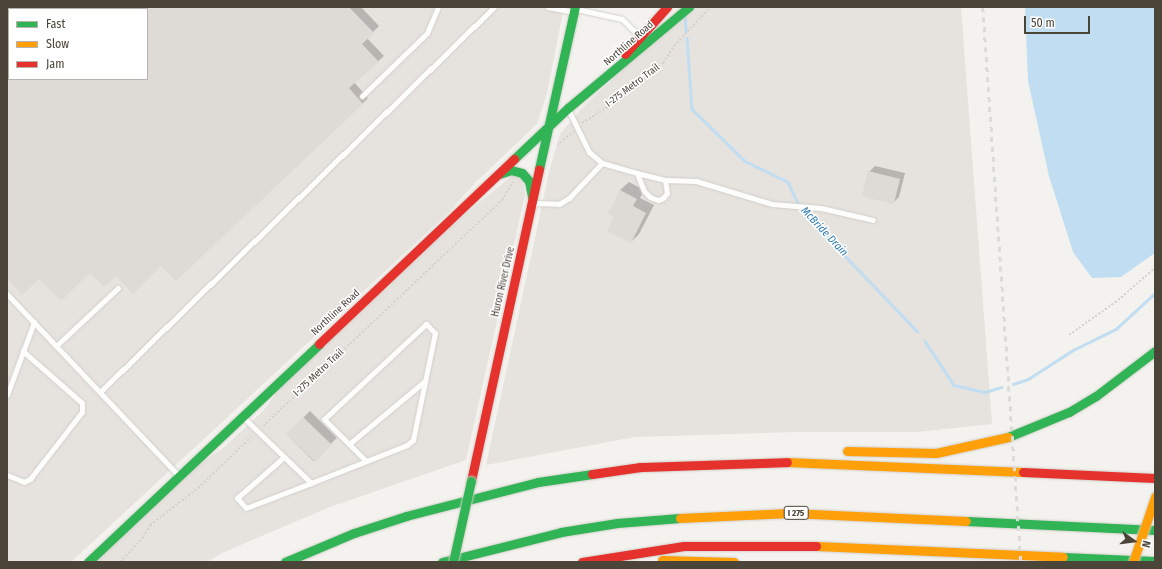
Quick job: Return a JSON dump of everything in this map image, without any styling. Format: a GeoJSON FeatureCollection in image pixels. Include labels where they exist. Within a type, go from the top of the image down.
{"type":"FeatureCollection","features":[{"type":"Feature","properties":{"kind":"main road","name":"Northline Road"},"geometry":{"type":"LineString","coordinates":[[602,82],[639,36],[667,7]]}},
{"type":"Feature","properties":{"kind":"main road","name":"Northline Road"},"geometry":{"type":"LineString","coordinates":[[88,562],[568,108],[602,82],[689,7]]}},
{"type":"Feature","properties":{"kind":"main road","name":"Huron River Drive"},"geometry":{"type":"LineString","coordinates":[[453,562],[575,10]]}},
{"type":"Feature","properties":{"kind":"main road"},"geometry":{"type":"LineString","coordinates":[[498,174],[511,170],[524,174],[529,181],[533,203]]}},
{"type":"Feature","properties":{"kind":"main road"},"geometry":{"type":"LineString","coordinates":[[836,451],[936,452],[1018,435],[1069,412],[1096,396],[1155,351]]}},
{"type":"Feature","properties":{"kind":"main road"},"geometry":{"type":"LineString","coordinates":[[695,464],[724,454]]}},
{"type":"Feature","properties":{"kind":"main road"},"geometry":{"type":"LineString","coordinates":[[285,562],[333,541],[406,516],[538,482],[640,467],[695,464],[800,462],[1155,478]]}},
{"type":"Feature","properties":{"kind":"main road"},"geometry":{"type":"LineString","coordinates":[[1133,562],[1155,497]]}},
{"type":"Feature","properties":{"kind":"main road","name":"I 275"},"geometry":{"type":"LineString","coordinates":[[442,562],[561,532],[617,523],[725,514],[798,513],[1155,530]]}},
{"type":"Feature","properties":{"kind":"main road"},"geometry":{"type":"LineString","coordinates":[[582,562],[684,546],[756,544],[1155,561]]}},
{"type":"Feature","properties":{"kind":"main road"},"geometry":{"type":"LineString","coordinates":[[635,562],[674,559],[734,562]]}},
{"type":"Feature","properties":{"kind":"lane"},"geometry":{"type":"LineString","coordinates":[[362,96],[427,33],[438,7]]}},
{"type":"Feature","properties":{"kind":"lane"},"geometry":{"type":"LineString","coordinates":[[100,392],[494,7]]}},
{"type":"Feature","properties":{"kind":"lane"},"geometry":{"type":"LineString","coordinates":[[548,7],[575,10],[622,19],[639,36]]}},
{"type":"Feature","properties":{"kind":"lane"},"geometry":{"type":"LineString","coordinates":[[568,108],[589,152],[602,163],[665,180],[696,181],[772,204],[821,208],[873,220]]}},
{"type":"Feature","properties":{"kind":"lane"},"geometry":{"type":"LineString","coordinates":[[533,203],[559,204],[569,198],[602,163]]}},
{"type":"Feature","properties":{"kind":"lane"},"geometry":{"type":"LineString","coordinates":[[638,173],[644,191],[658,200],[666,193],[665,180]]}},
{"type":"Feature","properties":{"kind":"lane"},"geometry":{"type":"LineString","coordinates":[[56,346],[118,288]]}},
{"type":"Feature","properties":{"kind":"lane"},"geometry":{"type":"LineString","coordinates":[[7,294],[178,476]]}},
{"type":"Feature","properties":{"kind":"lane"},"geometry":{"type":"LineString","coordinates":[[7,395],[34,322]]}},
{"type":"Feature","properties":{"kind":"lane"},"geometry":{"type":"LineString","coordinates":[[284,457],[237,498],[246,508],[407,445],[413,440],[435,333],[426,324],[324,419],[366,461]]}},
{"type":"Feature","properties":{"kind":"lane"},"geometry":{"type":"LineString","coordinates":[[7,475],[24,482],[30,479],[82,412],[82,403],[23,351]]}},
{"type":"Feature","properties":{"kind":"lane"},"geometry":{"type":"LineString","coordinates":[[349,444],[425,381]]}},
{"type":"Feature","properties":{"kind":"lane"},"geometry":{"type":"LineString","coordinates":[[243,416],[311,483]]}},
{"type":"Feature","properties":{"kind":"path","name":"I-275 Metro Trail"},"geometry":{"type":"LineString","coordinates":[[581,124],[615,102],[663,63],[674,46],[710,7]]}},
{"type":"Feature","properties":{"kind":"path"},"geometry":{"type":"LineString","coordinates":[[557,144],[573,132]]}},
{"type":"Feature","properties":{"kind":"path","name":"I-275 Metro Trail"},"geometry":{"type":"LineString","coordinates":[[120,562],[143,537],[150,525],[198,488],[502,200],[515,179]]}},
{"type":"Feature","properties":{"kind":"path"},"geometry":{"type":"LineString","coordinates":[[1069,335],[1118,300],[1155,268]]}},
{"type":"Feature","properties":{"kind":"shaded area"},"geometry":{"type":"Polygon","coordinates":[[[7,7],[564,7],[547,93],[537,124],[475,183],[448,213],[71,562],[7,562],[7,7]]]}},
{"type":"Feature","properties":{"kind":"shaded area"},"geometry":{"type":"Polygon","coordinates":[[[690,7],[961,7],[992,424],[917,432],[796,432],[635,437],[486,465],[550,168],[560,134],[582,108],[690,7]]]}},
{"type":"Feature","properties":{"kind":"shaded area"},"geometry":{"type":"Polygon","coordinates":[[[513,175],[523,181],[525,195],[466,460],[330,507],[222,553],[207,562],[96,562],[200,463],[222,449],[264,410],[279,389],[459,219],[513,175]]]}},
{"type":"Feature","properties":{"kind":"water"},"geometry":{"type":"Polygon","coordinates":[[[1025,7],[1155,7],[1155,253],[1121,277],[1092,278],[1073,252],[1049,176],[1028,81],[1025,7]]]}},
{"type":"Feature","properties":{"kind":"building"},"geometry":{"type":"Polygon","coordinates":[[[349,7],[374,33],[362,44],[379,62],[349,88],[363,104],[176,281],[161,266],[133,294],[116,276],[104,287],[90,273],[61,301],[39,279],[22,295],[7,279],[7,79],[148,80],[147,8],[349,7]]]}},
{"type":"Feature","properties":{"kind":"building"},"geometry":{"type":"Polygon","coordinates":[[[868,171],[900,179],[894,204],[862,196],[868,171]]]}},
{"type":"Feature","properties":{"kind":"building"},"geometry":{"type":"Polygon","coordinates":[[[620,190],[637,199],[633,206],[646,213],[631,243],[607,231],[614,217],[608,213],[620,190]]]}},
{"type":"Feature","properties":{"kind":"building"},"geometry":{"type":"Polygon","coordinates":[[[303,417],[332,445],[315,462],[286,434],[303,417]]]}},
{"type":"Feature","properties":{"kind":"waterway","name":"McBride Drain"},"geometry":{"type":"LineString","coordinates":[[685,15],[686,31]]}},
{"type":"Feature","properties":{"kind":"waterway","name":"McBride Drain"},"geometry":{"type":"LineString","coordinates":[[687,38],[692,109],[745,161],[788,182],[801,210],[917,331]]}},
{"type":"Feature","properties":{"kind":"waterway","name":"McBride Drain"},"geometry":{"type":"LineString","coordinates":[[1013,384],[1028,379],[1073,350],[1116,329],[1155,293]]}},
{"type":"Feature","properties":{"kind":"waterway","name":"McBride Drain"},"geometry":{"type":"LineString","coordinates":[[925,341],[954,385],[985,392],[1001,387]]}},
{"type":"Feature","properties":{"kind":"railway"},"geometry":{"type":"LineString","coordinates":[[983,7],[1021,562]]}},
{"type":"Feature","properties":{"kind":"traffic: fast"},"geometry":{"type":"LineString","coordinates":[[539,169],[575,7]]}},
{"type":"Feature","properties":{"kind":"traffic: fast"},"geometry":{"type":"LineString","coordinates":[[514,159],[568,108],[689,7]]}},
{"type":"Feature","properties":{"kind":"traffic: fast"},"geometry":{"type":"LineString","coordinates":[[499,174],[511,170],[522,173],[529,181],[532,197]]}},
{"type":"Feature","properties":{"kind":"traffic: fast"},"geometry":{"type":"LineString","coordinates":[[88,562],[319,344]]}},
{"type":"Feature","properties":{"kind":"traffic: fast"},"geometry":{"type":"LineString","coordinates":[[1008,437],[1069,412],[1096,396],[1155,351]]}},
{"type":"Feature","properties":{"kind":"traffic: fast"},"geometry":{"type":"LineString","coordinates":[[285,562],[354,533],[406,516],[538,482],[592,474]]}},
{"type":"Feature","properties":{"kind":"traffic: fast"},"geometry":{"type":"LineString","coordinates":[[453,562],[471,481]]}},
{"type":"Feature","properties":{"kind":"traffic: fast"},"geometry":{"type":"LineString","coordinates":[[442,562],[561,532],[617,523],[680,518]]}},
{"type":"Feature","properties":{"kind":"traffic: fast"},"geometry":{"type":"LineString","coordinates":[[966,521],[1155,530]]}},
{"type":"Feature","properties":{"kind":"traffic: fast"},"geometry":{"type":"LineString","coordinates":[[1063,557],[1155,561]]}},
{"type":"Feature","properties":{"kind":"traffic: slow"},"geometry":{"type":"LineString","coordinates":[[847,451],[936,453],[1008,437]]}},
{"type":"Feature","properties":{"kind":"traffic: slow"},"geometry":{"type":"LineString","coordinates":[[787,462],[1023,472]]}},
{"type":"Feature","properties":{"kind":"traffic: slow"},"geometry":{"type":"LineString","coordinates":[[1133,562],[1155,497]]}},
{"type":"Feature","properties":{"kind":"traffic: slow"},"geometry":{"type":"LineString","coordinates":[[680,518],[790,513],[966,521]]}},
{"type":"Feature","properties":{"kind":"traffic: slow"},"geometry":{"type":"LineString","coordinates":[[816,546],[1063,557]]}},
{"type":"Feature","properties":{"kind":"traffic: slow"},"geometry":{"type":"LineString","coordinates":[[662,560],[734,562]]}},
{"type":"Feature","properties":{"kind":"traffic: jam"},"geometry":{"type":"LineString","coordinates":[[625,54],[667,7]]}},
{"type":"Feature","properties":{"kind":"traffic: jam"},"geometry":{"type":"LineString","coordinates":[[319,344],[514,159]]}},
{"type":"Feature","properties":{"kind":"traffic: jam"},"geometry":{"type":"LineString","coordinates":[[471,481],[539,169]]}},
{"type":"Feature","properties":{"kind":"traffic: jam"},"geometry":{"type":"LineString","coordinates":[[592,474],[640,467],[787,462]]}},
{"type":"Feature","properties":{"kind":"traffic: jam"},"geometry":{"type":"LineString","coordinates":[[1023,472],[1155,478]]}},
{"type":"Feature","properties":{"kind":"traffic: jam"},"geometry":{"type":"LineString","coordinates":[[582,562],[684,546],[816,546]]}}]}
